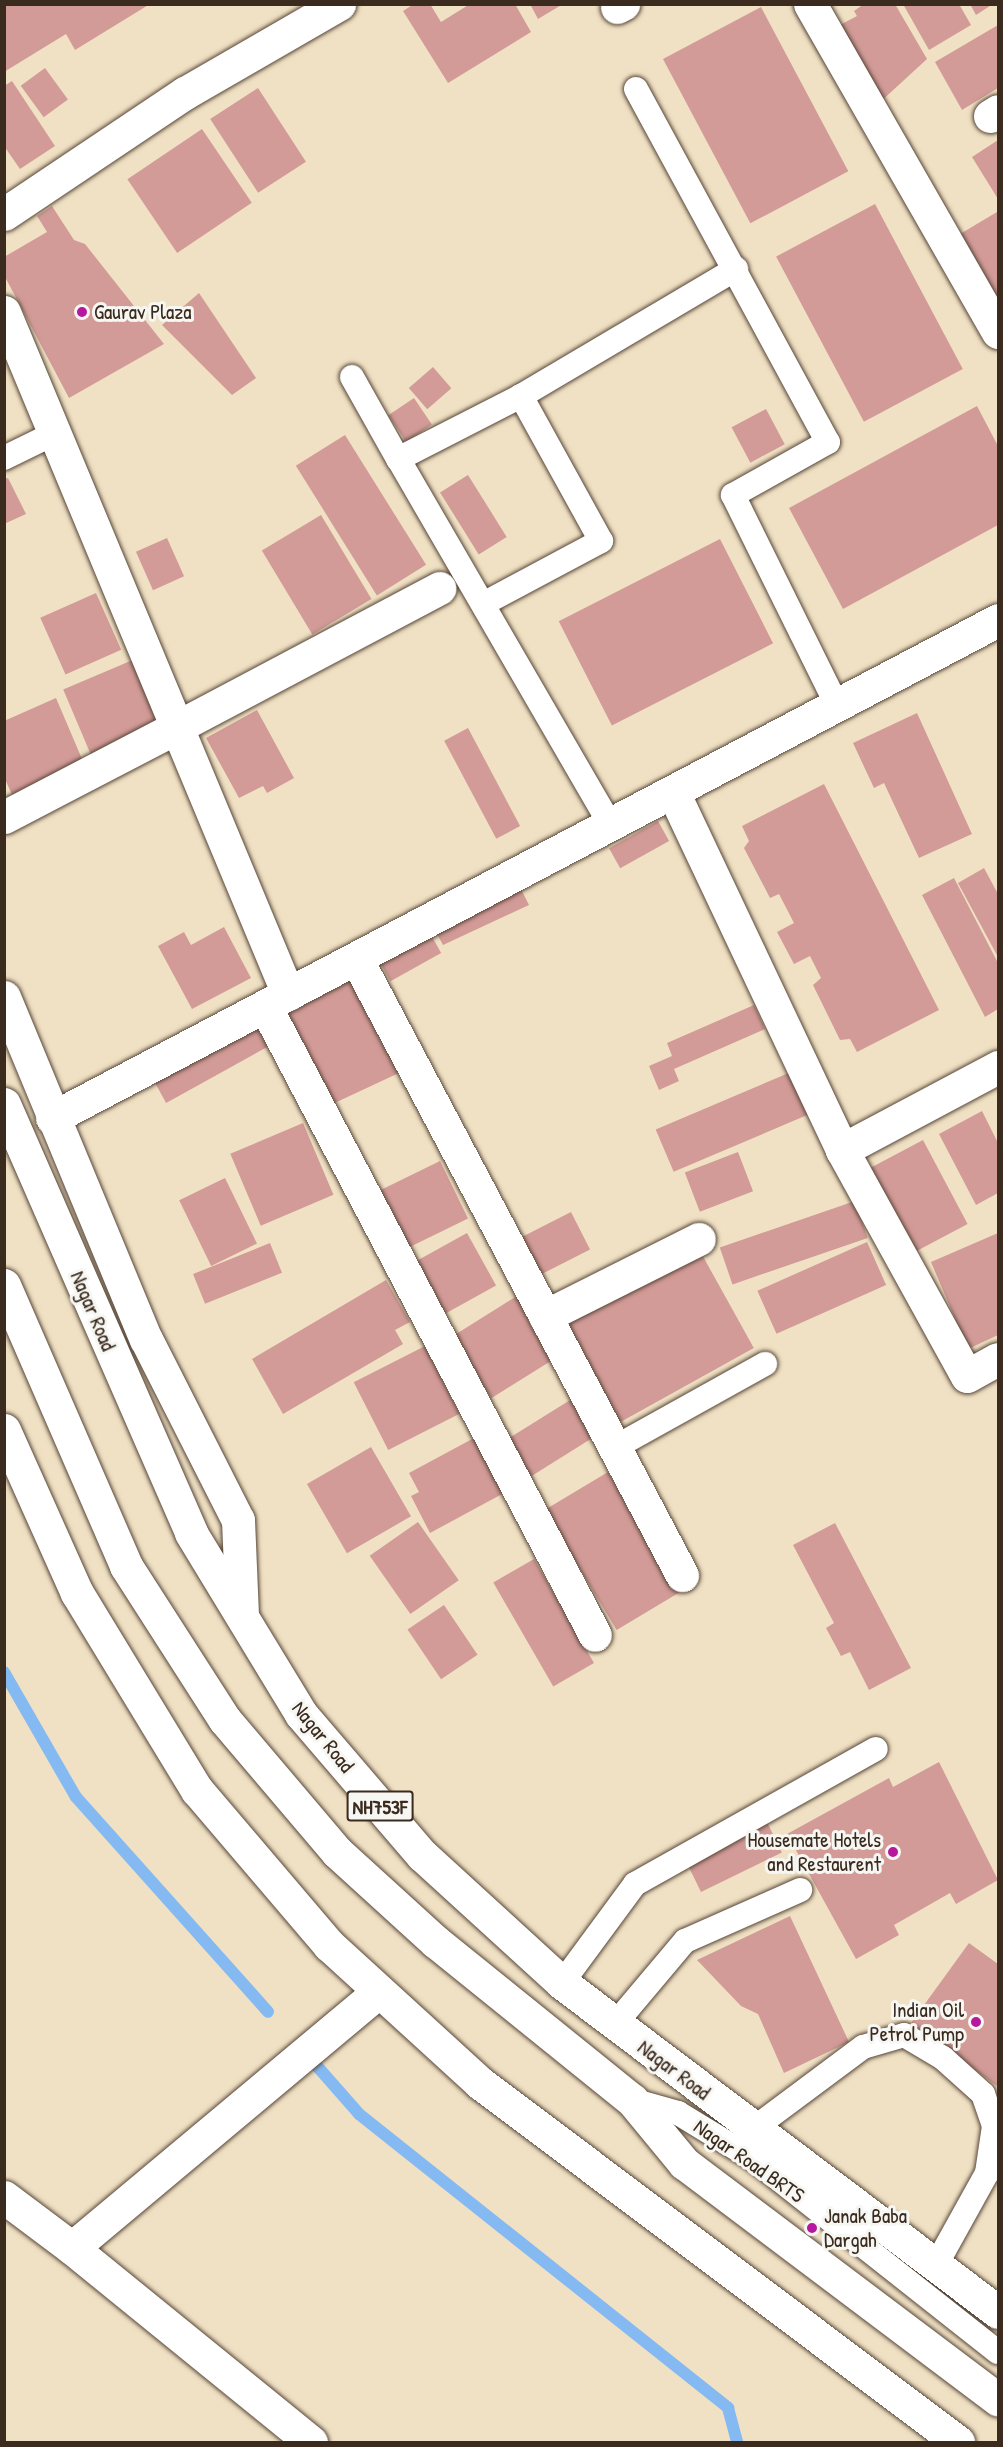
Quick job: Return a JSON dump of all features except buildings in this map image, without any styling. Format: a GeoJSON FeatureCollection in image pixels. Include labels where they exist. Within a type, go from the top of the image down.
{"type":"FeatureCollection","features":[{"type":"Feature","properties":{"kind":"main road"},"geometry":{"type":"LineString","coordinates":[[4,214],[185,93],[339,4]]}},
{"type":"Feature","properties":{"kind":"main road"},"geometry":{"type":"LineString","coordinates":[[810,4],[999,333]]}},
{"type":"Feature","properties":{"kind":"main road"},"geometry":{"type":"LineString","coordinates":[[4,312],[177,727],[276,1000],[595,1635]]}},
{"type":"Feature","properties":{"kind":"main road"},"geometry":{"type":"LineString","coordinates":[[4,817],[439,588]]}},
{"type":"Feature","properties":{"kind":"main road"},"geometry":{"type":"LineString","coordinates":[[52,1118],[999,620]]}},
{"type":"Feature","properties":{"kind":"main road"},"geometry":{"type":"LineString","coordinates":[[673,792],[842,1150],[967,1376],[999,1359]]}},
{"type":"Feature","properties":{"kind":"main road"},"geometry":{"type":"LineString","coordinates":[[356,958],[682,1575]]}},
{"type":"Feature","properties":{"kind":"main road"},"geometry":{"type":"LineString","coordinates":[[4,997],[52,1118],[146,1339],[238,1520],[242,1616]]}},
{"type":"Feature","properties":{"kind":"main road"},"geometry":{"type":"LineString","coordinates":[[842,1150],[999,1067]]}},
{"type":"Feature","properties":{"kind":"main road","name":"Nagar Road"},"geometry":{"type":"LineString","coordinates":[[4,1104],[191,1533],[301,1714],[422,1855],[562,1983],[936,2265],[996,2305]]}},
{"type":"Feature","properties":{"kind":"main road"},"geometry":{"type":"LineString","coordinates":[[545,1316],[699,1239]]}},
{"type":"Feature","properties":{"kind":"main road"},"geometry":{"type":"LineString","coordinates":[[4,1285],[126,1566],[225,1719],[337,1852],[436,1942],[632,2100],[684,2163],[999,2400]]}},
{"type":"Feature","properties":{"kind":"main road"},"geometry":{"type":"LineString","coordinates":[[4,1430],[77,1593],[197,1790],[329,1946],[377,1993],[480,2083],[958,2442]]}},
{"type":"Feature","properties":{"kind":"main road"},"geometry":{"type":"LineString","coordinates":[[72,2247],[377,1993]]}},
{"type":"Feature","properties":{"kind":"main road"},"geometry":{"type":"LineString","coordinates":[[4,2197],[72,2247],[311,2442]]}},
{"type":"Feature","properties":{"kind":"lane"},"geometry":{"type":"LineString","coordinates":[[636,89],[736,269],[828,442],[733,495],[837,705]]}},
{"type":"Feature","properties":{"kind":"lane"},"geometry":{"type":"LineString","coordinates":[[398,459],[521,396],[736,269]]}},
{"type":"Feature","properties":{"kind":"lane"},"geometry":{"type":"LineString","coordinates":[[352,377],[610,824]]}},
{"type":"Feature","properties":{"kind":"lane"},"geometry":{"type":"LineString","coordinates":[[483,604],[601,541],[521,396]]}},
{"type":"Feature","properties":{"kind":"lane"},"geometry":{"type":"LineString","coordinates":[[4,458],[55,433]]}},
{"type":"Feature","properties":{"kind":"lane"},"geometry":{"type":"LineString","coordinates":[[614,1448],[765,1364]]}},
{"type":"Feature","properties":{"kind":"lane"},"geometry":{"type":"LineString","coordinates":[[562,1983],[635,1884],[876,1749]]}},
{"type":"Feature","properties":{"kind":"lane"},"geometry":{"type":"LineString","coordinates":[[615,2024],[686,1941],[800,1890]]}},
{"type":"Feature","properties":{"kind":"lane"},"geometry":{"type":"LineString","coordinates":[[753,2129],[863,2047],[904,2035],[943,2058],[983,2094],[994,2126],[987,2173],[936,2265]]}},
{"type":"Feature","properties":{"kind":"lane","name":"Nagar Road BRTS"},"geometry":{"type":"LineString","coordinates":[[632,2100],[678,2113],[752,2158],[999,2352]]}},
{"type":"Feature","properties":{"kind":"waterway"},"geometry":{"type":"LineString","coordinates":[[4,1672],[76,1797],[268,2012]]}},
{"type":"Feature","properties":{"kind":"waterway"},"geometry":{"type":"LineString","coordinates":[[316,2065],[359,2114],[728,2408],[737,2442]]}},
{"type":"Feature","properties":{"kind":"place","name":"Gaurav Plaza"},"geometry":{"type":"Point","coordinates":[82,312]}},
{"type":"Feature","properties":{"kind":"place","name":"Housemate Hotels and Restaurent"},"geometry":{"type":"Point","coordinates":[893,1852]}},
{"type":"Feature","properties":{"kind":"place","name":"Indian Oil Petrol Pump"},"geometry":{"type":"Point","coordinates":[976,2022]}},
{"type":"Feature","properties":{"kind":"place","name":"Janak Baba Dargah"},"geometry":{"type":"Point","coordinates":[812,2228]}}]}
